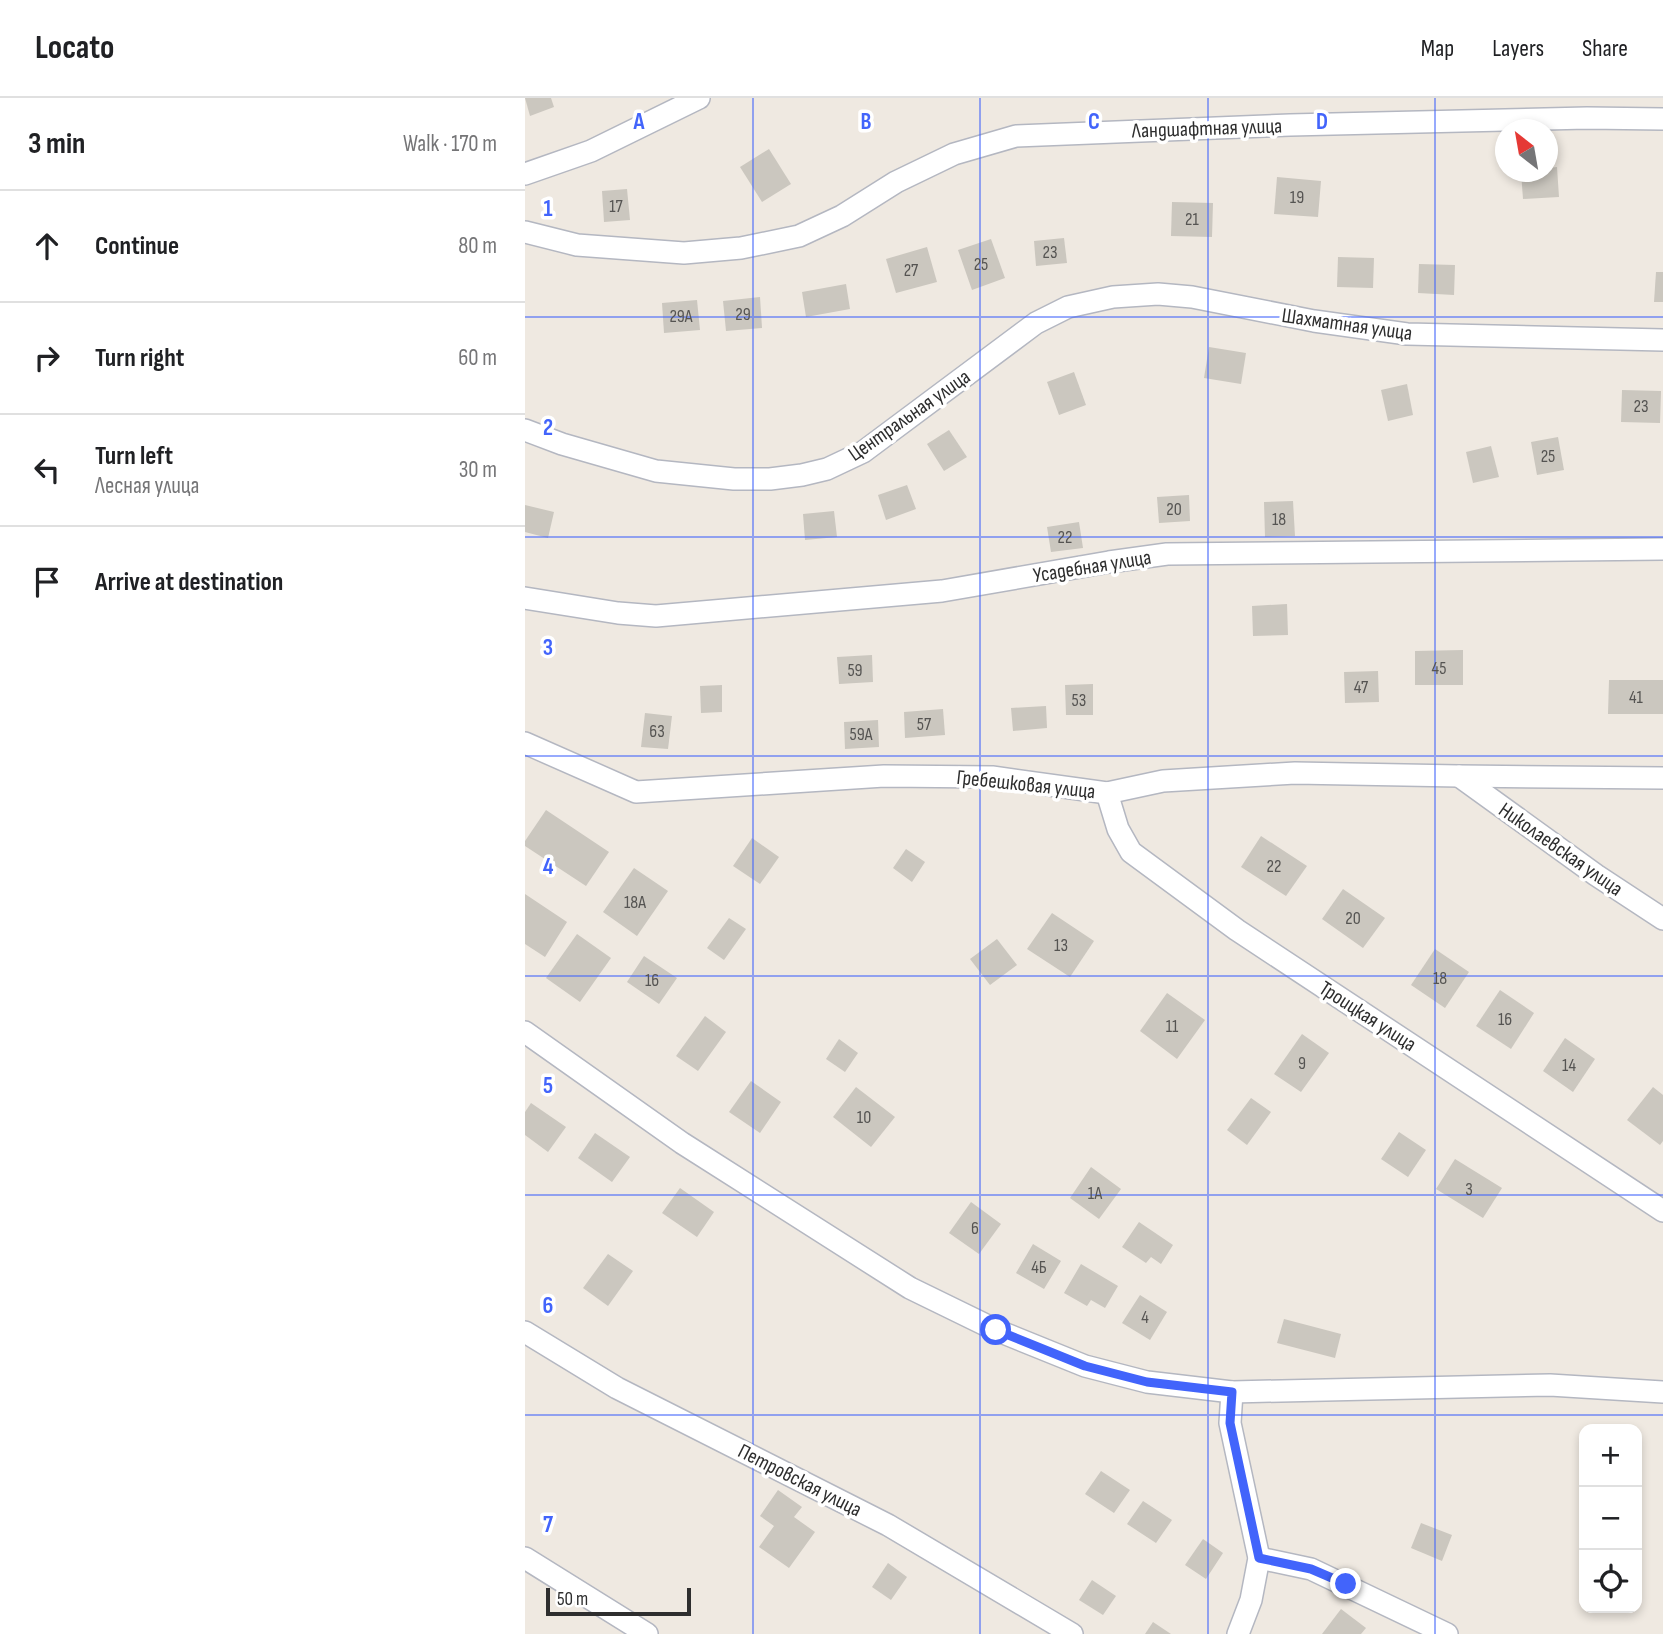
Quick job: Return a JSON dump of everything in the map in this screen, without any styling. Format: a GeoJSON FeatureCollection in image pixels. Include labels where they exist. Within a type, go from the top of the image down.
{"type":"FeatureCollection","features":[{"type":"Feature","properties":{"kind":"street"},"geometry":{"type":"LineString","coordinates":[[525,174],[591,151],[699,98]]}},
{"type":"Feature","properties":{"kind":"street","name":"Ландшафтная улица"},"geometry":{"type":"LineString","coordinates":[[525,232],[577,245],[684,253],[741,248],[799,236],[842,216],[896,182],[954,154],[1016,136],[1290,125],[1587,118],[1663,119]]}},
{"type":"Feature","properties":{"kind":"street","name":"Шахматная улица"},"geometry":{"type":"LineString","coordinates":[[1036,323],[1068,307],[1113,298],[1158,294],[1192,297],[1314,321],[1407,334],[1663,340]]}},
{"type":"Feature","properties":{"kind":"street","name":"Центральная улица"},"geometry":{"type":"LineString","coordinates":[[525,430],[562,444],[656,471],[734,479],[803,475],[827,469],[863,452],[1036,323]]}},
{"type":"Feature","properties":{"kind":"street","name":"Усадебная улица"},"geometry":{"type":"LineString","coordinates":[[525,598],[618,613],[656,615],[942,590],[1167,554],[1663,549]]}},
{"type":"Feature","properties":{"kind":"street","name":"Гребешковая улица"},"geometry":{"type":"LineString","coordinates":[[525,743],[636,792],[884,776],[992,777],[1107,793],[1163,780],[1295,773],[1663,778]]}},
{"type":"Feature","properties":{"kind":"street","name":"Николаевская улица"},"geometry":{"type":"LineString","coordinates":[[1459,776],[1596,875],[1663,919]]}},
{"type":"Feature","properties":{"kind":"street","name":"Троицкая улица"},"geometry":{"type":"LineString","coordinates":[[1107,793],[1118,829],[1131,852],[1237,930],[1663,1211]]}},
{"type":"Feature","properties":{"kind":"street"},"geometry":{"type":"LineString","coordinates":[[525,1032],[682,1143],[910,1288],[996,1330],[1085,1366],[1147,1382],[1232,1392],[1550,1385],[1663,1392]]}},
{"type":"Feature","properties":{"kind":"street","name":"Петровская улица"},"geometry":{"type":"LineString","coordinates":[[525,1332],[617,1388],[888,1525],[1072,1634]]}},
{"type":"Feature","properties":{"kind":"street"},"geometry":{"type":"LineString","coordinates":[[1232,1392],[1230,1423],[1259,1558],[1251,1600],[1238,1634]]}},
{"type":"Feature","properties":{"kind":"street"},"geometry":{"type":"LineString","coordinates":[[525,1558],[647,1634]]}},
{"type":"Feature","properties":{"kind":"street"},"geometry":{"type":"LineString","coordinates":[[1259,1558],[1311,1569],[1447,1634]]}},
{"type":"Feature","properties":{"kind":"building"},"geometry":{"type":"Polygon","coordinates":[[[525,98],[551,98],[554,107],[530,116],[525,98]]]}},
{"type":"Feature","properties":{"kind":"building"},"geometry":{"type":"Polygon","coordinates":[[[769,149],[791,184],[762,202],[740,167],[769,149]]]}},
{"type":"Feature","properties":{"kind":"building"},"geometry":{"type":"Polygon","coordinates":[[[1277,177],[1321,181],[1318,217],[1274,214],[1277,177]]]}},
{"type":"Feature","properties":{"kind":"building"},"geometry":{"type":"Polygon","coordinates":[[[1522,182],[1558,182],[1559,197],[1523,199],[1522,182]]]}},
{"type":"Feature","properties":{"kind":"building"},"geometry":{"type":"Polygon","coordinates":[[[627,189],[630,220],[604,222],[602,191],[627,189]]]}},
{"type":"Feature","properties":{"kind":"building"},"geometry":{"type":"Polygon","coordinates":[[[1172,202],[1213,203],[1212,237],[1171,236],[1172,202]]]}},
{"type":"Feature","properties":{"kind":"building"},"geometry":{"type":"Polygon","coordinates":[[[1064,238],[1067,263],[1036,266],[1034,241],[1064,238]]]}},
{"type":"Feature","properties":{"kind":"building"},"geometry":{"type":"Polygon","coordinates":[[[991,239],[1005,278],[972,290],[958,250],[991,239]]]}},
{"type":"Feature","properties":{"kind":"building"},"geometry":{"type":"Polygon","coordinates":[[[927,247],[937,282],[896,293],[886,259],[927,247]]]}},
{"type":"Feature","properties":{"kind":"building"},"geometry":{"type":"Polygon","coordinates":[[[1338,257],[1374,258],[1373,288],[1337,287],[1338,257]]]}},
{"type":"Feature","properties":{"kind":"building"},"geometry":{"type":"Polygon","coordinates":[[[1419,264],[1455,265],[1454,295],[1418,293],[1419,264]]]}},
{"type":"Feature","properties":{"kind":"building"},"geometry":{"type":"Polygon","coordinates":[[[1656,272],[1663,272],[1663,302],[1654,302],[1656,272]]]}},
{"type":"Feature","properties":{"kind":"building"},"geometry":{"type":"Polygon","coordinates":[[[846,284],[850,309],[806,317],[802,292],[846,284]]]}},
{"type":"Feature","properties":{"kind":"building"},"geometry":{"type":"Polygon","coordinates":[[[760,297],[762,328],[726,331],[723,301],[760,297]]]}},
{"type":"Feature","properties":{"kind":"building"},"geometry":{"type":"Polygon","coordinates":[[[697,300],[700,330],[664,333],[662,303],[697,300]]]}},
{"type":"Feature","properties":{"kind":"building"},"geometry":{"type":"Polygon","coordinates":[[[1209,347],[1246,353],[1241,384],[1204,378],[1209,347]]]}},
{"type":"Feature","properties":{"kind":"building"},"geometry":{"type":"Polygon","coordinates":[[[1074,372],[1086,405],[1059,415],[1047,382],[1074,372]]]}},
{"type":"Feature","properties":{"kind":"building"},"geometry":{"type":"Polygon","coordinates":[[[1407,384],[1413,415],[1388,421],[1381,390],[1407,384]]]}},
{"type":"Feature","properties":{"kind":"building"},"geometry":{"type":"Polygon","coordinates":[[[1622,390],[1661,391],[1660,423],[1621,422],[1622,390]]]}},
{"type":"Feature","properties":{"kind":"building"},"geometry":{"type":"Polygon","coordinates":[[[949,430],[967,457],[944,471],[927,444],[949,430]]]}},
{"type":"Feature","properties":{"kind":"building"},"geometry":{"type":"Polygon","coordinates":[[[1558,437],[1564,470],[1537,475],[1531,442],[1558,437]]]}},
{"type":"Feature","properties":{"kind":"building"},"geometry":{"type":"Polygon","coordinates":[[[1491,446],[1499,477],[1473,483],[1466,452],[1491,446]]]}},
{"type":"Feature","properties":{"kind":"building"},"geometry":{"type":"Polygon","coordinates":[[[907,485],[916,509],[886,520],[878,495],[907,485]]]}},
{"type":"Feature","properties":{"kind":"building"},"geometry":{"type":"Polygon","coordinates":[[[1189,495],[1190,521],[1159,523],[1157,497],[1189,495]]]}},
{"type":"Feature","properties":{"kind":"building"},"geometry":{"type":"Polygon","coordinates":[[[1293,501],[1295,536],[1265,537],[1264,502],[1293,501]]]}},
{"type":"Feature","properties":{"kind":"building"},"geometry":{"type":"Polygon","coordinates":[[[525,505],[554,512],[548,538],[525,532],[525,505]]]}},
{"type":"Feature","properties":{"kind":"building"},"geometry":{"type":"Polygon","coordinates":[[[834,511],[837,537],[805,540],[803,514],[834,511]]]}},
{"type":"Feature","properties":{"kind":"building"},"geometry":{"type":"Polygon","coordinates":[[[1079,522],[1083,548],[1051,552],[1047,527],[1079,522]]]}},
{"type":"Feature","properties":{"kind":"building"},"geometry":{"type":"Polygon","coordinates":[[[1287,604],[1288,635],[1253,636],[1252,606],[1287,604]]]}},
{"type":"Feature","properties":{"kind":"building"},"geometry":{"type":"Polygon","coordinates":[[[1463,650],[1463,685],[1415,685],[1415,651],[1463,650]]]}},
{"type":"Feature","properties":{"kind":"building"},"geometry":{"type":"Polygon","coordinates":[[[872,655],[873,682],[839,684],[837,657],[872,655]]]}},
{"type":"Feature","properties":{"kind":"building"},"geometry":{"type":"Polygon","coordinates":[[[1378,671],[1379,702],[1345,703],[1344,672],[1378,671]]]}},
{"type":"Feature","properties":{"kind":"building"},"geometry":{"type":"Polygon","coordinates":[[[1609,680],[1663,680],[1663,714],[1608,714],[1609,680]]]}},
{"type":"Feature","properties":{"kind":"building"},"geometry":{"type":"Polygon","coordinates":[[[1093,684],[1093,715],[1066,715],[1065,685],[1093,684]]]}},
{"type":"Feature","properties":{"kind":"building"},"geometry":{"type":"Polygon","coordinates":[[[722,685],[722,712],[701,713],[700,686],[722,685]]]}},
{"type":"Feature","properties":{"kind":"building"},"geometry":{"type":"Polygon","coordinates":[[[1046,706],[1047,728],[1013,731],[1011,708],[1046,706]]]}},
{"type":"Feature","properties":{"kind":"building"},"geometry":{"type":"Polygon","coordinates":[[[943,709],[945,735],[905,738],[904,712],[943,709]]]}},
{"type":"Feature","properties":{"kind":"building"},"geometry":{"type":"Polygon","coordinates":[[[645,713],[672,716],[668,749],[641,747],[645,713]]]}},
{"type":"Feature","properties":{"kind":"building"},"geometry":{"type":"Polygon","coordinates":[[[878,720],[879,747],[845,749],[844,722],[878,720]]]}},
{"type":"Feature","properties":{"kind":"building"},"geometry":{"type":"Polygon","coordinates":[[[546,810],[609,852],[586,886],[525,846],[525,841],[546,810]]]}},
{"type":"Feature","properties":{"kind":"building"},"geometry":{"type":"Polygon","coordinates":[[[1261,836],[1307,866],[1286,896],[1241,867],[1261,836]]]}},
{"type":"Feature","properties":{"kind":"building"},"geometry":{"type":"Polygon","coordinates":[[[752,838],[779,857],[760,884],[733,866],[752,838]]]}},
{"type":"Feature","properties":{"kind":"building"},"geometry":{"type":"Polygon","coordinates":[[[906,849],[925,862],[912,882],[893,868],[906,849]]]}},
{"type":"Feature","properties":{"kind":"building"},"geometry":{"type":"Polygon","coordinates":[[[634,868],[668,891],[637,936],[603,912],[634,868]]]}},
{"type":"Feature","properties":{"kind":"building"},"geometry":{"type":"Polygon","coordinates":[[[1343,889],[1385,918],[1363,948],[1322,919],[1343,889]]]}},
{"type":"Feature","properties":{"kind":"building"},"geometry":{"type":"Polygon","coordinates":[[[525,894],[567,922],[545,957],[525,944],[525,894]]]}},
{"type":"Feature","properties":{"kind":"building"},"geometry":{"type":"Polygon","coordinates":[[[1052,913],[1094,941],[1070,977],[1027,949],[1052,913]]]}},
{"type":"Feature","properties":{"kind":"building"},"geometry":{"type":"Polygon","coordinates":[[[729,918],[746,929],[724,960],[707,948],[729,918]]]}},
{"type":"Feature","properties":{"kind":"building"},"geometry":{"type":"Polygon","coordinates":[[[577,934],[611,958],[580,1002],[546,978],[577,934]]]}},
{"type":"Feature","properties":{"kind":"building"},"geometry":{"type":"Polygon","coordinates":[[[997,939],[1017,965],[990,985],[970,959],[997,939]]]}},
{"type":"Feature","properties":{"kind":"building"},"geometry":{"type":"Polygon","coordinates":[[[1435,949],[1469,972],[1445,1008],[1411,985],[1435,949]]]}},
{"type":"Feature","properties":{"kind":"building"},"geometry":{"type":"Polygon","coordinates":[[[644,956],[677,978],[659,1004],[627,982],[644,956]]]}},
{"type":"Feature","properties":{"kind":"building"},"geometry":{"type":"Polygon","coordinates":[[[1500,990],[1534,1013],[1511,1049],[1476,1026],[1500,990]]]}},
{"type":"Feature","properties":{"kind":"building"},"geometry":{"type":"Polygon","coordinates":[[[1167,993],[1205,1020],[1177,1059],[1140,1031],[1167,993]]]}},
{"type":"Feature","properties":{"kind":"building"},"geometry":{"type":"Polygon","coordinates":[[[705,1016],[726,1032],[698,1071],[676,1056],[705,1016]]]}},
{"type":"Feature","properties":{"kind":"building"},"geometry":{"type":"Polygon","coordinates":[[[1302,1034],[1329,1053],[1301,1092],[1274,1074],[1302,1034]]]}},
{"type":"Feature","properties":{"kind":"building"},"geometry":{"type":"Polygon","coordinates":[[[1565,1038],[1595,1059],[1573,1092],[1543,1071],[1565,1038]]]}},
{"type":"Feature","properties":{"kind":"building"},"geometry":{"type":"Polygon","coordinates":[[[839,1039],[858,1053],[845,1072],[826,1059],[839,1039]]]}},
{"type":"Feature","properties":{"kind":"building"},"geometry":{"type":"Polygon","coordinates":[[[751,1081],[781,1102],[760,1133],[729,1112],[751,1081]]]}},
{"type":"Feature","properties":{"kind":"building"},"geometry":{"type":"Polygon","coordinates":[[[856,1087],[895,1117],[871,1147],[833,1117],[856,1087]]]}},
{"type":"Feature","properties":{"kind":"building"},"geometry":{"type":"Polygon","coordinates":[[[1653,1087],[1663,1095],[1663,1141],[1660,1145],[1627,1120],[1653,1087]]]}},
{"type":"Feature","properties":{"kind":"building"},"geometry":{"type":"Polygon","coordinates":[[[1251,1098],[1271,1112],[1247,1145],[1227,1130],[1251,1098]]]}},
{"type":"Feature","properties":{"kind":"building"},"geometry":{"type":"Polygon","coordinates":[[[531,1103],[566,1127],[548,1152],[525,1135],[525,1112],[531,1103]]]}},
{"type":"Feature","properties":{"kind":"building"},"geometry":{"type":"Polygon","coordinates":[[[1399,1132],[1426,1150],[1408,1177],[1381,1159],[1399,1132]]]}},
{"type":"Feature","properties":{"kind":"building"},"geometry":{"type":"Polygon","coordinates":[[[595,1133],[630,1157],[612,1182],[578,1158],[595,1133]]]}},
{"type":"Feature","properties":{"kind":"building"},"geometry":{"type":"Polygon","coordinates":[[[1455,1159],[1502,1188],[1483,1218],[1436,1189],[1455,1159]]]}},
{"type":"Feature","properties":{"kind":"building"},"geometry":{"type":"Polygon","coordinates":[[[1091,1167],[1121,1189],[1099,1219],[1070,1198],[1091,1167]]]}},
{"type":"Feature","properties":{"kind":"building"},"geometry":{"type":"Polygon","coordinates":[[[680,1188],[714,1212],[697,1237],[662,1213],[680,1188]]]}},
{"type":"Feature","properties":{"kind":"building"},"geometry":{"type":"Polygon","coordinates":[[[971,1202],[1001,1224],[979,1254],[949,1233],[971,1202]]]}},
{"type":"Feature","properties":{"kind":"building"},"geometry":{"type":"Polygon","coordinates":[[[1139,1222],[1173,1245],[1161,1264],[1151,1257],[1146,1263],[1122,1247],[1139,1222]]]}},
{"type":"Feature","properties":{"kind":"building"},"geometry":{"type":"Polygon","coordinates":[[[1033,1244],[1061,1261],[1044,1289],[1016,1273],[1033,1244]]]}},
{"type":"Feature","properties":{"kind":"building"},"geometry":{"type":"Polygon","coordinates":[[[608,1254],[633,1271],[608,1306],[583,1288],[608,1254]]]}},
{"type":"Feature","properties":{"kind":"building"},"geometry":{"type":"Polygon","coordinates":[[[1081,1264],[1118,1286],[1105,1308],[1091,1300],[1087,1306],[1064,1293],[1081,1264]]]}},
{"type":"Feature","properties":{"kind":"building"},"geometry":{"type":"Polygon","coordinates":[[[1140,1295],[1167,1312],[1150,1340],[1122,1323],[1140,1295]]]}},
{"type":"Feature","properties":{"kind":"building"},"geometry":{"type":"Polygon","coordinates":[[[1284,1319],[1341,1334],[1335,1358],[1277,1343],[1284,1319]]]}},
{"type":"Feature","properties":{"kind":"building"},"geometry":{"type":"Polygon","coordinates":[[[1101,1471],[1130,1490],[1114,1513],[1085,1494],[1101,1471]]]}},
{"type":"Feature","properties":{"kind":"building"},"geometry":{"type":"Polygon","coordinates":[[[778,1490],[802,1507],[794,1517],[815,1532],[789,1568],[759,1547],[774,1526],[760,1516],[778,1490]]]}},
{"type":"Feature","properties":{"kind":"building"},"geometry":{"type":"Polygon","coordinates":[[[1143,1501],[1172,1520],[1156,1543],[1127,1524],[1143,1501]]]}},
{"type":"Feature","properties":{"kind":"building"},"geometry":{"type":"Polygon","coordinates":[[[1421,1523],[1452,1535],[1442,1561],[1411,1548],[1421,1523]]]}},
{"type":"Feature","properties":{"kind":"building"},"geometry":{"type":"Polygon","coordinates":[[[1203,1539],[1223,1553],[1206,1579],[1185,1565],[1203,1539]]]}},
{"type":"Feature","properties":{"kind":"building"},"geometry":{"type":"Polygon","coordinates":[[[888,1563],[907,1577],[891,1600],[872,1587],[888,1563]]]}},
{"type":"Feature","properties":{"kind":"building"},"geometry":{"type":"Polygon","coordinates":[[[1092,1580],[1116,1596],[1103,1615],[1079,1600],[1092,1580]]]}},
{"type":"Feature","properties":{"kind":"building"},"geometry":{"type":"Polygon","coordinates":[[[1341,1609],[1366,1628],[1361,1634],[1322,1634],[1341,1609]]]}},
{"type":"Feature","properties":{"kind":"building"},"geometry":{"type":"Polygon","coordinates":[[[1153,1622],[1171,1634],[1145,1634],[1153,1622]]]}},
{"type":"Feature","properties":{"kind":"route"},"geometry":{"type":"LineString","coordinates":[[996,1330],[1085,1366],[1147,1382],[1232,1392],[1230,1423],[1259,1558],[1311,1569],[1346,1584]]}}]}
